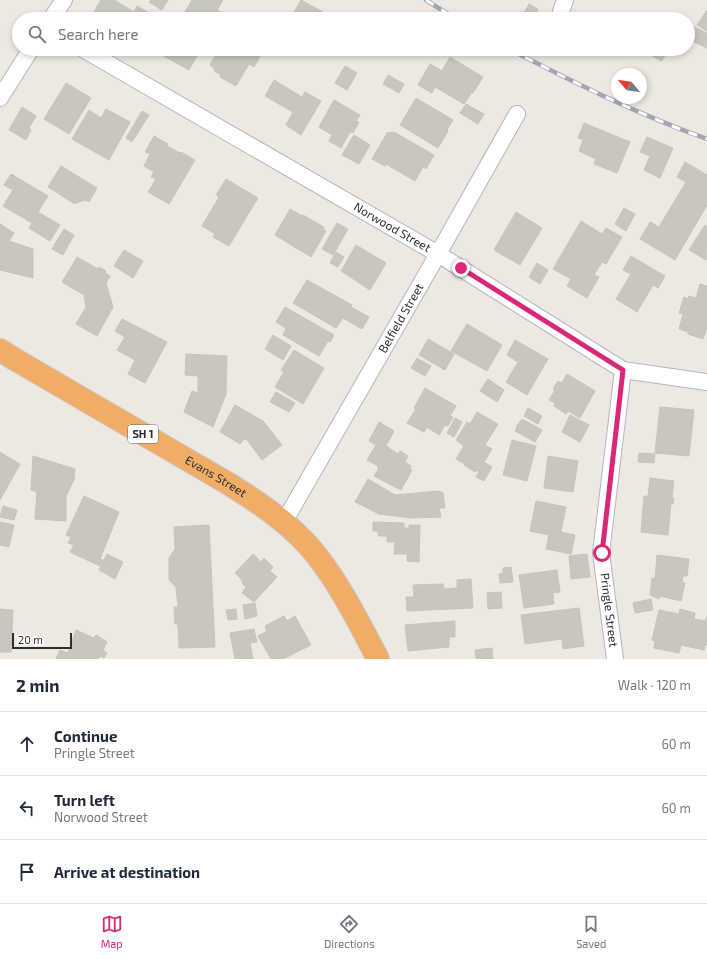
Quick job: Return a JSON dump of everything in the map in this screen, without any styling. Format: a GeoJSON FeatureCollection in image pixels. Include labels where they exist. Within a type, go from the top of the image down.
{"type":"FeatureCollection","features":[{"type":"Feature","properties":{"kind":"highway","name":"Evans Street"},"geometry":{"type":"LineString","coordinates":[[0,350],[229,484],[261,504],[284,522],[304,541],[328,573],[342,594],[378,659]]}},
{"type":"Feature","properties":{"kind":"street"},"geometry":{"type":"LineString","coordinates":[[56,12],[64,0]]}},
{"type":"Feature","properties":{"kind":"street"},"geometry":{"type":"LineString","coordinates":[[0,98],[27,56]]}},
{"type":"Feature","properties":{"kind":"street","name":"Norwood Street"},"geometry":{"type":"LineString","coordinates":[[95,56],[438,254],[623,370],[707,382]]}},
{"type":"Feature","properties":{"kind":"street","name":"Belfield Street"},"geometry":{"type":"LineString","coordinates":[[284,522],[517,114]]}},
{"type":"Feature","properties":{"kind":"street","name":"Pringle Street"},"geometry":{"type":"LineString","coordinates":[[615,659],[602,553],[623,370]]}},
{"type":"Feature","properties":{"kind":"building"},"geometry":{"type":"Polygon","coordinates":[[[101,0],[114,0],[134,12],[94,12],[101,0]]]}},
{"type":"Feature","properties":{"kind":"building"},"geometry":{"type":"Polygon","coordinates":[[[151,0],[168,0],[162,10],[149,2],[151,0]]]}},
{"type":"Feature","properties":{"kind":"building"},"geometry":{"type":"Polygon","coordinates":[[[192,0],[223,0],[217,10],[220,12],[185,12],[192,0]]]}},
{"type":"Feature","properties":{"kind":"building"},"geometry":{"type":"Polygon","coordinates":[[[301,0],[323,12],[294,12],[301,0]]]}},
{"type":"Feature","properties":{"kind":"building"},"geometry":{"type":"Polygon","coordinates":[[[529,4],[538,9],[536,12],[525,12],[529,4]]]}},
{"type":"Feature","properties":{"kind":"building"},"geometry":{"type":"Polygon","coordinates":[[[137,6],[147,12],[134,12],[137,6]]]}},
{"type":"Feature","properties":{"kind":"building"},"geometry":{"type":"Polygon","coordinates":[[[707,10],[707,31],[697,25],[707,10]]]}},
{"type":"Feature","properties":{"kind":"building"},"geometry":{"type":"Polygon","coordinates":[[[695,27],[707,33],[707,48],[695,42],[695,27]]]}},
{"type":"Feature","properties":{"kind":"building"},"geometry":{"type":"Polygon","coordinates":[[[164,56],[197,56],[189,70],[164,56]]]}},
{"type":"Feature","properties":{"kind":"building"},"geometry":{"type":"Polygon","coordinates":[[[215,56],[260,56],[254,67],[249,64],[236,86],[220,77],[221,75],[214,71],[215,69],[210,65],[215,56]]]}},
{"type":"Feature","properties":{"kind":"building"},"geometry":{"type":"Polygon","coordinates":[[[652,56],[664,56],[662,61],[652,56]]]}},
{"type":"Feature","properties":{"kind":"building"},"geometry":{"type":"Polygon","coordinates":[[[450,57],[483,77],[464,104],[435,87],[432,93],[418,85],[430,64],[442,71],[450,57]]]}},
{"type":"Feature","properties":{"kind":"building"},"geometry":{"type":"Polygon","coordinates":[[[345,66],[357,73],[347,90],[335,83],[345,66]]]}},
{"type":"Feature","properties":{"kind":"building"},"geometry":{"type":"Polygon","coordinates":[[[388,75],[404,84],[399,93],[383,84],[388,75]]]}},
{"type":"Feature","properties":{"kind":"building"},"geometry":{"type":"Polygon","coordinates":[[[274,80],[302,97],[305,92],[321,101],[301,135],[286,125],[293,112],[265,96],[274,80]]]}},
{"type":"Feature","properties":{"kind":"building"},"geometry":{"type":"Polygon","coordinates":[[[66,83],[91,98],[69,134],[44,119],[66,83]]]}},
{"type":"Feature","properties":{"kind":"building"},"geometry":{"type":"Polygon","coordinates":[[[416,98],[453,120],[438,148],[400,125],[416,98]]]}},
{"type":"Feature","properties":{"kind":"building"},"geometry":{"type":"Polygon","coordinates":[[[334,100],[360,115],[356,121],[359,122],[353,133],[350,132],[341,148],[329,141],[332,135],[319,127],[334,100]]]}},
{"type":"Feature","properties":{"kind":"building"},"geometry":{"type":"Polygon","coordinates":[[[466,104],[484,114],[478,124],[460,113],[466,104]]]}},
{"type":"Feature","properties":{"kind":"building"},"geometry":{"type":"Polygon","coordinates":[[[22,107],[36,116],[29,128],[31,130],[26,140],[9,130],[22,107]]]}},
{"type":"Feature","properties":{"kind":"building"},"geometry":{"type":"Polygon","coordinates":[[[106,109],[130,122],[109,160],[72,139],[89,110],[101,118],[106,109]]]}},
{"type":"Feature","properties":{"kind":"building"},"geometry":{"type":"Polygon","coordinates":[[[142,111],[149,115],[132,142],[126,138],[142,111]]]}},
{"type":"Feature","properties":{"kind":"building"},"geometry":{"type":"Polygon","coordinates":[[[584,123],[630,142],[617,173],[594,164],[596,159],[579,151],[583,140],[578,138],[584,123]]]}},
{"type":"Feature","properties":{"kind":"building"},"geometry":{"type":"Polygon","coordinates":[[[394,132],[434,155],[426,169],[423,167],[415,181],[386,164],[385,166],[372,159],[387,133],[394,132]]]}},
{"type":"Feature","properties":{"kind":"building"},"geometry":{"type":"Polygon","coordinates":[[[354,135],[370,145],[359,164],[342,155],[354,135]]]}},
{"type":"Feature","properties":{"kind":"building"},"geometry":{"type":"Polygon","coordinates":[[[154,136],[168,144],[167,146],[195,160],[169,204],[148,192],[156,179],[151,177],[154,172],[144,166],[150,154],[145,152],[154,136]]]}},
{"type":"Feature","properties":{"kind":"building"},"geometry":{"type":"Polygon","coordinates":[[[647,137],[673,148],[660,178],[644,170],[650,156],[640,152],[647,137]]]}},
{"type":"Feature","properties":{"kind":"building"},"geometry":{"type":"Polygon","coordinates":[[[685,162],[707,175],[707,205],[675,260],[640,239],[650,222],[659,227],[686,182],[677,177],[685,162]]]}},
{"type":"Feature","properties":{"kind":"building"},"geometry":{"type":"Polygon","coordinates":[[[61,166],[97,188],[89,202],[85,200],[75,204],[48,187],[61,166]]]}},
{"type":"Feature","properties":{"kind":"building"},"geometry":{"type":"Polygon","coordinates":[[[11,174],[48,196],[38,212],[60,225],[50,241],[29,228],[32,223],[3,206],[13,190],[4,185],[11,174]]]}},
{"type":"Feature","properties":{"kind":"building"},"geometry":{"type":"Polygon","coordinates":[[[226,179],[258,198],[229,246],[213,237],[215,234],[202,226],[219,197],[216,195],[226,179]]]}},
{"type":"Feature","properties":{"kind":"building"},"geometry":{"type":"Polygon","coordinates":[[[624,208],[635,214],[626,231],[615,224],[624,208]]]}},
{"type":"Feature","properties":{"kind":"building"},"geometry":{"type":"Polygon","coordinates":[[[290,209],[324,227],[323,229],[326,231],[311,257],[275,235],[290,209]]]}},
{"type":"Feature","properties":{"kind":"building"},"geometry":{"type":"Polygon","coordinates":[[[516,212],[542,228],[520,265],[494,250],[516,212]]]}},
{"type":"Feature","properties":{"kind":"building"},"geometry":{"type":"Polygon","coordinates":[[[581,221],[602,234],[606,228],[622,237],[606,264],[602,262],[594,275],[599,277],[587,298],[567,286],[571,279],[553,269],[581,221]]]}},
{"type":"Feature","properties":{"kind":"building"},"geometry":{"type":"Polygon","coordinates":[[[337,223],[348,229],[333,255],[322,249],[337,223]]]}},
{"type":"Feature","properties":{"kind":"building"},"geometry":{"type":"Polygon","coordinates":[[[0,224],[14,233],[9,241],[33,249],[33,278],[0,270],[0,224]]]}},
{"type":"Feature","properties":{"kind":"building"},"geometry":{"type":"Polygon","coordinates":[[[705,225],[707,227],[706,260],[689,250],[705,225]]]}},
{"type":"Feature","properties":{"kind":"building"},"geometry":{"type":"Polygon","coordinates":[[[64,229],[74,235],[63,255],[52,249],[64,229]]]}},
{"type":"Feature","properties":{"kind":"building"},"geometry":{"type":"Polygon","coordinates":[[[356,245],[386,263],[370,290],[341,271],[356,245]]]}},
{"type":"Feature","properties":{"kind":"building"},"geometry":{"type":"Polygon","coordinates":[[[124,250],[143,261],[133,278],[114,266],[124,250]]]}},
{"type":"Feature","properties":{"kind":"building"},"geometry":{"type":"Polygon","coordinates":[[[336,252],[344,257],[338,267],[330,263],[336,252]]]}},
{"type":"Feature","properties":{"kind":"building"},"geometry":{"type":"Polygon","coordinates":[[[631,256],[665,276],[658,288],[653,285],[637,312],[616,299],[631,274],[623,270],[631,256]]]}},
{"type":"Feature","properties":{"kind":"building"},"geometry":{"type":"Polygon","coordinates":[[[77,257],[98,269],[99,267],[106,271],[105,273],[110,276],[106,283],[113,307],[97,336],[76,324],[86,307],[84,295],[62,282],[77,257]]]}},
{"type":"Feature","properties":{"kind":"building"},"geometry":{"type":"Polygon","coordinates":[[[537,263],[548,270],[540,284],[529,277],[537,263]]]}},
{"type":"Feature","properties":{"kind":"building"},"geometry":{"type":"Polygon","coordinates":[[[307,280],[352,305],[351,307],[369,317],[362,329],[343,318],[336,328],[293,303],[307,280]]]}},
{"type":"Feature","properties":{"kind":"building"},"geometry":{"type":"Polygon","coordinates":[[[700,284],[707,286],[707,327],[703,339],[679,329],[683,314],[679,313],[684,297],[688,299],[689,296],[696,298],[700,284]]]}},
{"type":"Feature","properties":{"kind":"building"},"geometry":{"type":"Polygon","coordinates":[[[285,307],[334,335],[330,342],[328,341],[319,356],[283,335],[286,328],[276,322],[285,307]]]}},
{"type":"Feature","properties":{"kind":"building"},"geometry":{"type":"Polygon","coordinates":[[[122,319],[167,342],[145,383],[128,374],[135,360],[117,350],[125,337],[115,331],[122,319]]]}},
{"type":"Feature","properties":{"kind":"building"},"geometry":{"type":"Polygon","coordinates":[[[467,324],[502,345],[487,371],[451,351],[467,324]]]}},
{"type":"Feature","properties":{"kind":"building"},"geometry":{"type":"Polygon","coordinates":[[[273,335],[291,346],[283,360],[265,349],[273,335]]]}},
{"type":"Feature","properties":{"kind":"building"},"geometry":{"type":"Polygon","coordinates":[[[428,339],[454,354],[445,370],[419,355],[428,339]]]}},
{"type":"Feature","properties":{"kind":"building"},"geometry":{"type":"Polygon","coordinates":[[[515,340],[548,359],[527,395],[506,382],[518,362],[507,355],[515,340]]]}},
{"type":"Feature","properties":{"kind":"building"},"geometry":{"type":"Polygon","coordinates":[[[294,350],[324,368],[303,404],[275,387],[284,372],[281,370],[294,350]]]}},
{"type":"Feature","properties":{"kind":"building"},"geometry":{"type":"Polygon","coordinates":[[[186,354],[227,356],[226,394],[213,427],[184,412],[192,391],[198,393],[198,376],[185,375],[186,354]]]}},
{"type":"Feature","properties":{"kind":"building"},"geometry":{"type":"Polygon","coordinates":[[[417,358],[431,366],[425,376],[411,368],[417,358]]]}},
{"type":"Feature","properties":{"kind":"building"},"geometry":{"type":"Polygon","coordinates":[[[567,374],[595,391],[580,418],[568,411],[566,414],[554,406],[555,403],[549,400],[558,381],[562,383],[567,374]]]}},
{"type":"Feature","properties":{"kind":"building"},"geometry":{"type":"Polygon","coordinates":[[[488,379],[504,390],[497,402],[480,391],[488,379]]]}},
{"type":"Feature","properties":{"kind":"building"},"geometry":{"type":"Polygon","coordinates":[[[425,388],[456,406],[450,416],[453,417],[448,426],[445,425],[439,435],[427,427],[424,432],[407,423],[416,409],[414,408],[425,388]]]}},
{"type":"Feature","properties":{"kind":"building"},"geometry":{"type":"Polygon","coordinates":[[[276,392],[295,403],[289,412],[270,402],[276,392]]]}},
{"type":"Feature","properties":{"kind":"building"},"geometry":{"type":"Polygon","coordinates":[[[235,405],[263,421],[282,445],[262,460],[247,440],[244,439],[240,444],[220,432],[235,405]]]}},
{"type":"Feature","properties":{"kind":"building"},"geometry":{"type":"Polygon","coordinates":[[[660,407],[694,410],[689,456],[655,453],[660,407]]]}},
{"type":"Feature","properties":{"kind":"building"},"geometry":{"type":"Polygon","coordinates":[[[528,408],[542,416],[538,424],[524,416],[528,408]]]}},
{"type":"Feature","properties":{"kind":"building"},"geometry":{"type":"Polygon","coordinates":[[[477,412],[498,424],[485,445],[492,449],[484,462],[492,467],[484,481],[476,477],[479,472],[476,470],[475,472],[456,459],[464,446],[456,440],[467,422],[470,424],[477,412]]]}},
{"type":"Feature","properties":{"kind":"building"},"geometry":{"type":"Polygon","coordinates":[[[570,415],[589,425],[580,442],[562,432],[570,415]]]}},
{"type":"Feature","properties":{"kind":"building"},"geometry":{"type":"Polygon","coordinates":[[[455,418],[462,422],[454,437],[447,433],[455,418]]]}},
{"type":"Feature","properties":{"kind":"building"},"geometry":{"type":"Polygon","coordinates":[[[522,419],[542,430],[535,442],[515,431],[522,419]]]}},
{"type":"Feature","properties":{"kind":"building"},"geometry":{"type":"Polygon","coordinates":[[[379,422],[394,431],[386,446],[398,454],[400,451],[408,456],[405,462],[411,466],[410,469],[412,470],[401,490],[374,476],[379,468],[367,460],[376,445],[369,441],[379,422]]]}},
{"type":"Feature","properties":{"kind":"building"},"geometry":{"type":"Polygon","coordinates":[[[512,440],[536,446],[527,481],[503,475],[512,440]]]}},
{"type":"Feature","properties":{"kind":"building"},"geometry":{"type":"Polygon","coordinates":[[[0,452],[20,464],[0,500],[0,452]]]}},
{"type":"Feature","properties":{"kind":"building"},"geometry":{"type":"Polygon","coordinates":[[[639,453],[655,454],[654,463],[638,462],[639,453]]]}},
{"type":"Feature","properties":{"kind":"building"},"geometry":{"type":"Polygon","coordinates":[[[33,456],[75,469],[74,480],[66,496],[66,521],[35,519],[37,492],[31,490],[33,456]]]}},
{"type":"Feature","properties":{"kind":"building"},"geometry":{"type":"Polygon","coordinates":[[[548,456],[578,461],[573,492],[544,488],[548,456]]]}},
{"type":"Feature","properties":{"kind":"building"},"geometry":{"type":"Polygon","coordinates":[[[650,478],[674,481],[672,498],[674,498],[673,504],[671,504],[668,535],[641,532],[644,496],[648,496],[650,478]]]}},
{"type":"Feature","properties":{"kind":"building"},"geometry":{"type":"Polygon","coordinates":[[[368,479],[395,495],[439,491],[443,493],[445,508],[439,508],[441,517],[411,518],[379,514],[355,502],[368,479]]]}},
{"type":"Feature","properties":{"kind":"building"},"geometry":{"type":"Polygon","coordinates":[[[84,496],[119,512],[100,559],[103,560],[100,566],[70,552],[74,545],[68,543],[71,537],[66,535],[84,496]]]}},
{"type":"Feature","properties":{"kind":"building"},"geometry":{"type":"Polygon","coordinates":[[[536,501],[566,507],[561,532],[575,535],[571,554],[546,549],[549,535],[530,531],[536,501]]]}},
{"type":"Feature","properties":{"kind":"building"},"geometry":{"type":"Polygon","coordinates":[[[3,506],[17,510],[14,520],[0,517],[3,506]]]}},
{"type":"Feature","properties":{"kind":"building"},"geometry":{"type":"Polygon","coordinates":[[[0,522],[14,525],[9,547],[0,545],[0,522]]]}},
{"type":"Feature","properties":{"kind":"building"},"geometry":{"type":"Polygon","coordinates":[[[373,522],[404,523],[404,528],[409,528],[409,525],[420,525],[419,562],[407,561],[407,554],[394,554],[395,542],[387,542],[387,536],[378,536],[378,531],[373,531],[373,522]]]}},
{"type":"Feature","properties":{"kind":"building"},"geometry":{"type":"Polygon","coordinates":[[[209,525],[215,647],[179,648],[178,624],[175,624],[174,607],[178,607],[176,587],[169,580],[169,558],[175,549],[174,527],[209,525]]]}},
{"type":"Feature","properties":{"kind":"building"},"geometry":{"type":"Polygon","coordinates":[[[107,554],[123,562],[115,579],[99,570],[107,554]]]}},
{"type":"Feature","properties":{"kind":"building"},"geometry":{"type":"Polygon","coordinates":[[[253,554],[261,562],[264,558],[273,567],[270,571],[277,577],[254,602],[242,593],[246,587],[235,573],[253,554]]]}},
{"type":"Feature","properties":{"kind":"building"},"geometry":{"type":"Polygon","coordinates":[[[587,554],[590,577],[571,579],[569,556],[587,554]]]}},
{"type":"Feature","properties":{"kind":"building"},"geometry":{"type":"Polygon","coordinates":[[[657,555],[689,559],[687,576],[683,576],[682,582],[685,583],[681,601],[660,596],[659,599],[650,595],[652,578],[655,579],[657,555]]]}},
{"type":"Feature","properties":{"kind":"building"},"geometry":{"type":"Polygon","coordinates":[[[511,567],[513,582],[500,583],[499,574],[503,573],[503,568],[511,567]]]}},
{"type":"Feature","properties":{"kind":"building"},"geometry":{"type":"Polygon","coordinates":[[[557,570],[560,592],[553,593],[554,604],[524,608],[519,575],[557,570]]]}},
{"type":"Feature","properties":{"kind":"building"},"geometry":{"type":"Polygon","coordinates":[[[471,579],[473,608],[407,611],[406,597],[414,597],[413,585],[443,584],[444,589],[457,588],[457,580],[471,579]]]}},
{"type":"Feature","properties":{"kind":"building"},"geometry":{"type":"Polygon","coordinates":[[[501,592],[502,608],[488,609],[487,593],[501,592]]]}},
{"type":"Feature","properties":{"kind":"building"},"geometry":{"type":"Polygon","coordinates":[[[651,599],[653,610],[635,613],[633,603],[651,599]]]}},
{"type":"Feature","properties":{"kind":"building"},"geometry":{"type":"Polygon","coordinates":[[[255,603],[257,616],[245,619],[243,605],[255,603]]]}},
{"type":"Feature","properties":{"kind":"building"},"geometry":{"type":"Polygon","coordinates":[[[579,608],[584,646],[563,649],[562,639],[525,644],[521,615],[579,608]]]}},
{"type":"Feature","properties":{"kind":"building"},"geometry":{"type":"Polygon","coordinates":[[[0,609],[13,610],[11,652],[0,652],[0,609]]]}},
{"type":"Feature","properties":{"kind":"building"},"geometry":{"type":"Polygon","coordinates":[[[236,609],[237,619],[228,620],[226,610],[236,609]]]}},
{"type":"Feature","properties":{"kind":"building"},"geometry":{"type":"Polygon","coordinates":[[[680,609],[695,613],[694,619],[705,621],[707,616],[707,645],[705,645],[704,650],[681,645],[679,653],[654,648],[655,641],[652,640],[659,610],[679,614],[680,609]]]}},
{"type":"Feature","properties":{"kind":"building"},"geometry":{"type":"Polygon","coordinates":[[[284,616],[287,621],[295,616],[311,645],[283,659],[271,659],[258,636],[267,631],[265,626],[284,616]]]}},
{"type":"Feature","properties":{"kind":"building"},"geometry":{"type":"Polygon","coordinates":[[[455,621],[455,637],[449,637],[449,647],[408,651],[405,625],[455,621]]]}},
{"type":"Feature","properties":{"kind":"building"},"geometry":{"type":"Polygon","coordinates":[[[254,629],[257,642],[250,643],[253,659],[235,659],[230,633],[254,629]]]}},
{"type":"Feature","properties":{"kind":"building"},"geometry":{"type":"Polygon","coordinates":[[[76,630],[94,638],[96,635],[107,642],[103,650],[107,653],[104,658],[100,656],[98,659],[56,659],[60,650],[68,653],[76,630]]]}},
{"type":"Feature","properties":{"kind":"building"},"geometry":{"type":"Polygon","coordinates":[[[492,648],[493,659],[476,659],[475,650],[492,648]]]}},
{"type":"Feature","properties":{"kind":"railway"},"geometry":{"type":"LineString","coordinates":[[426,0],[445,12]]}},
{"type":"Feature","properties":{"kind":"railway"},"geometry":{"type":"LineString","coordinates":[[523,56],[631,109],[707,139]]}},
{"type":"Feature","properties":{"kind":"route"},"geometry":{"type":"LineString","coordinates":[[461,268],[623,370],[602,553]]}}]}
